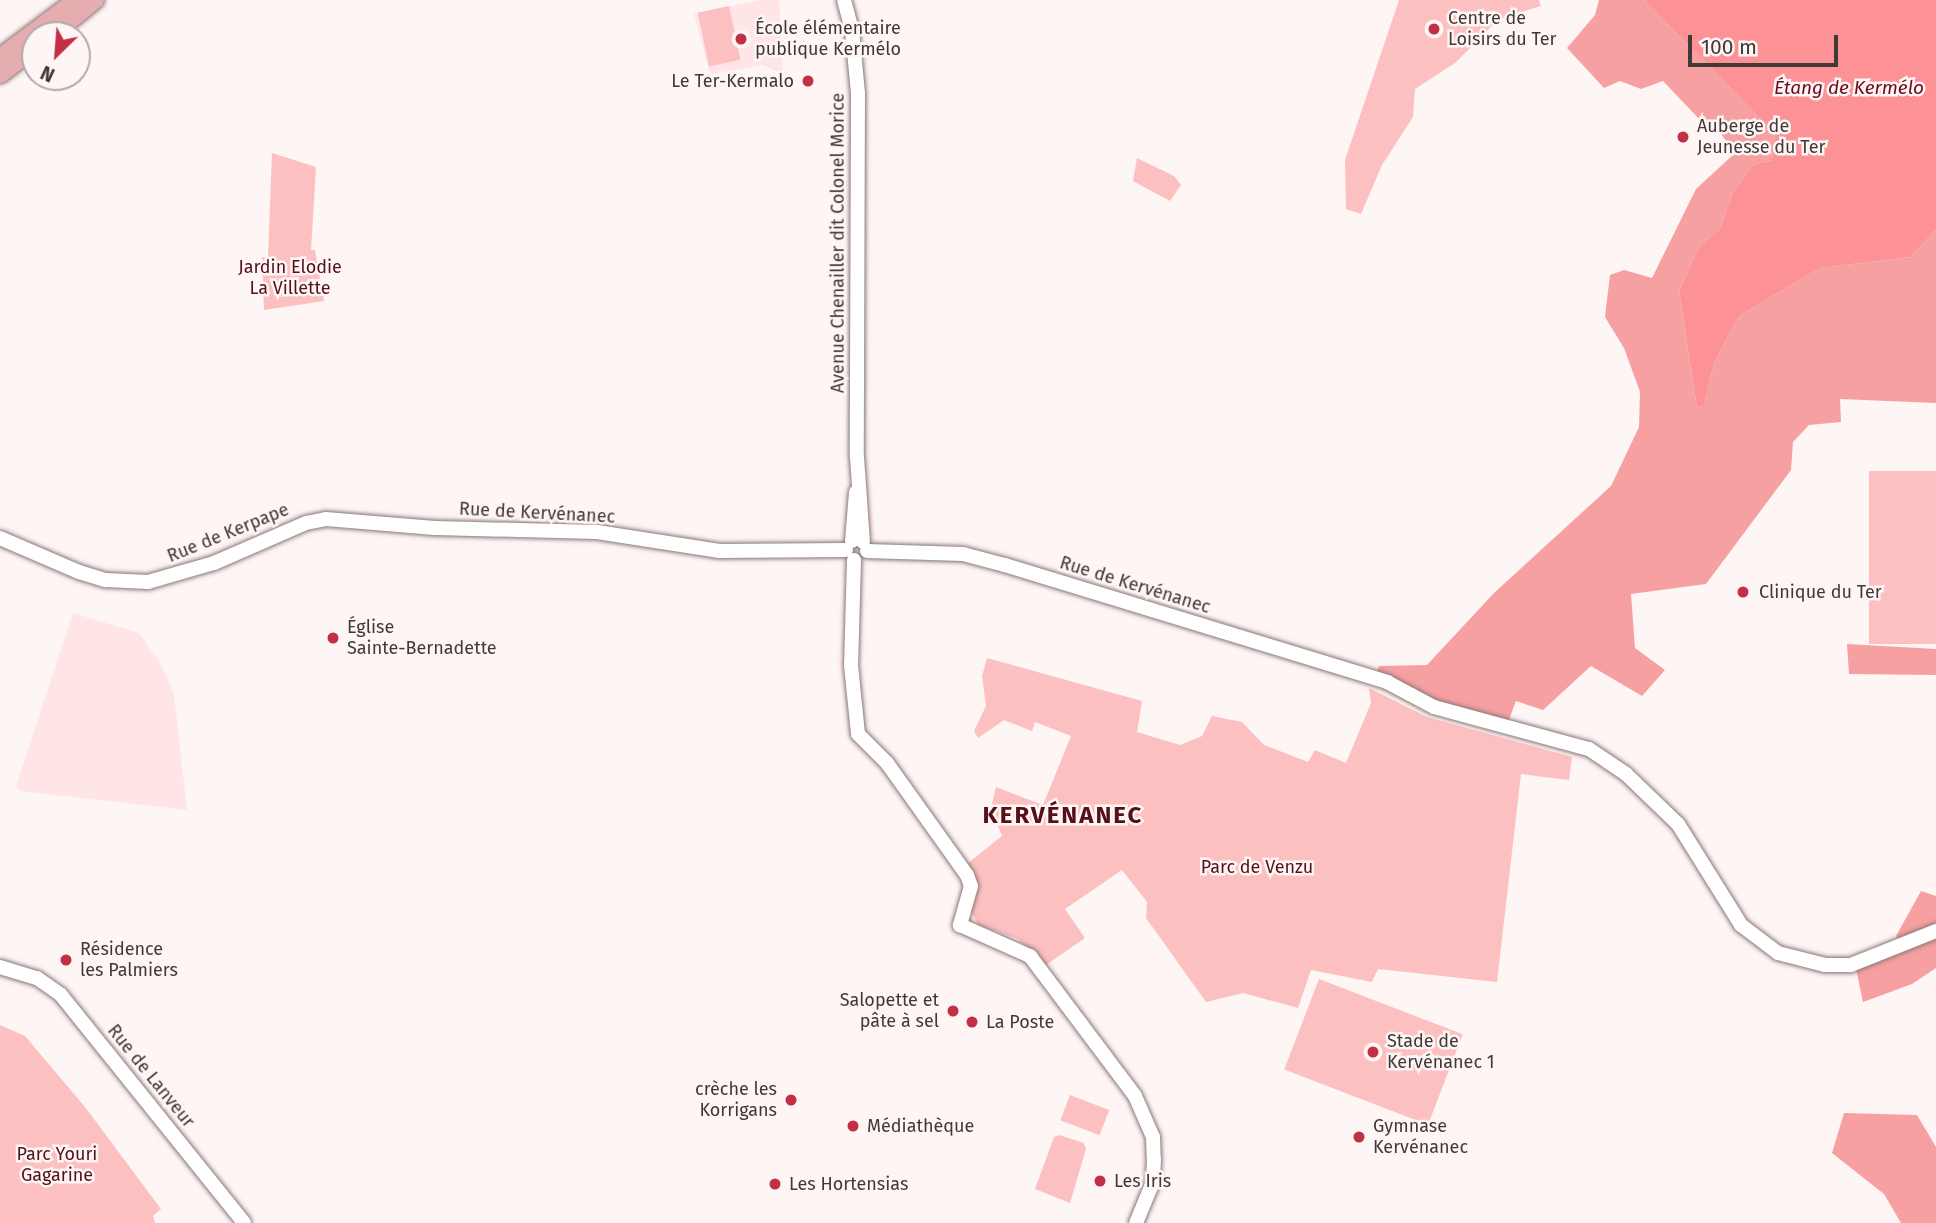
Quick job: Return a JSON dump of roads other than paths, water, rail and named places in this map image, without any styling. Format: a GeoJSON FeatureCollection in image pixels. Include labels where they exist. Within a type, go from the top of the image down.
{"type":"FeatureCollection","features":[{"type":"Feature","properties":{"kind":"main road"},"geometry":{"type":"LineString","coordinates":[[0,58],[77,0]]}},
{"type":"Feature","properties":{"kind":"main road"},"geometry":{"type":"LineString","coordinates":[[68,21],[95,0]]}},
{"type":"Feature","properties":{"kind":"main road"},"geometry":{"type":"LineString","coordinates":[[0,74],[21,58]]}},
{"type":"Feature","properties":{"kind":"street","name":"Avenue Chenailler dit Colonel Morice"},"geometry":{"type":"LineString","coordinates":[[844,0],[855,43],[858,94],[857,549],[850,666],[858,734],[887,764],[967,874],[971,886],[960,925],[1030,956],[1135,1096],[1153,1137],[1154,1160],[1153,1182],[1136,1223]]}},
{"type":"Feature","properties":{"kind":"street","name":"Rue de Kerpape"},"geometry":{"type":"LineString","coordinates":[[0,538],[79,572],[106,580],[148,582],[214,563],[316,520],[435,528]]}},
{"type":"Feature","properties":{"kind":"street","name":"Rue de Kervénanec"},"geometry":{"type":"LineString","coordinates":[[435,528],[597,532],[720,551],[857,549],[963,554],[1387,682],[1434,707],[1590,749],[1626,774],[1678,824],[1741,925],[1778,953],[1814,963],[1851,965],[1936,931]]}},
{"type":"Feature","properties":{"kind":"street","name":"Rue de Lanveur"},"geometry":{"type":"LineString","coordinates":[[0,967],[15,968],[61,995],[244,1223]]}},
{"type":"Feature","properties":{"kind":"water","name":"Étang de Kermélo"},"geometry":{"type":"Polygon","coordinates":[[[1644,0],[1936,0],[1936,230],[1910,257],[1820,268],[1739,316],[1714,363],[1704,405],[1697,408],[1679,291],[1699,247],[1720,229],[1732,194],[1753,165],[1772,160],[1775,134],[1644,0]]]}},
{"type":"Feature","properties":{"kind":"place","name":"Centre de Loisirs du Ter"},"geometry":{"type":"Point","coordinates":[1434,29]}},
{"type":"Feature","properties":{"kind":"place","name":"École élémentaire publique Kermélo"},"geometry":{"type":"Point","coordinates":[741,39]}},
{"type":"Feature","properties":{"kind":"place","name":"Le Ter-Kermalo"},"geometry":{"type":"Point","coordinates":[808,81]}},
{"type":"Feature","properties":{"kind":"place","name":"Auberge de Jeunesse du Ter"},"geometry":{"type":"Point","coordinates":[1683,137]}},
{"type":"Feature","properties":{"kind":"place","name":"Clinique du Ter"},"geometry":{"type":"Point","coordinates":[1743,592]}},
{"type":"Feature","properties":{"kind":"place","name":"Église Sainte-Bernadette"},"geometry":{"type":"Point","coordinates":[333,638]}},
{"type":"Feature","properties":{"kind":"place","name":"Résidence les Palmiers"},"geometry":{"type":"Point","coordinates":[66,960]}},
{"type":"Feature","properties":{"kind":"place","name":"Salopette et pâte à sel"},"geometry":{"type":"Point","coordinates":[953,1011]}},
{"type":"Feature","properties":{"kind":"place","name":"La Poste"},"geometry":{"type":"Point","coordinates":[972,1022]}},
{"type":"Feature","properties":{"kind":"place","name":"Stade de Kervénanec 1"},"geometry":{"type":"Point","coordinates":[1373,1052]}},
{"type":"Feature","properties":{"kind":"place","name":"crèche les Korrigans"},"geometry":{"type":"Point","coordinates":[791,1100]}},
{"type":"Feature","properties":{"kind":"place","name":"Médiathèque"},"geometry":{"type":"Point","coordinates":[853,1126]}},
{"type":"Feature","properties":{"kind":"place","name":"Gymnase Kervénanec"},"geometry":{"type":"Point","coordinates":[1359,1137]}},
{"type":"Feature","properties":{"kind":"place","name":"Les Iris"},"geometry":{"type":"Point","coordinates":[1100,1181]}},
{"type":"Feature","properties":{"kind":"place","name":"Les Hortensias"},"geometry":{"type":"Point","coordinates":[775,1184]}},
{"type":"Feature","properties":{"kind":"district","name":"KERVÉNANEC"},"geometry":{"type":"Point","coordinates":[1063,816]}},
{"type":"Feature","properties":{"kind":"park label","name":"Jardin Elodie La Villette"},"geometry":{"type":"Point","coordinates":[290,278]}},
{"type":"Feature","properties":{"kind":"park label","name":"Parc de Venzu"},"geometry":{"type":"Point","coordinates":[1257,867]}},
{"type":"Feature","properties":{"kind":"park label","name":"Parc Youri Gagarine"},"geometry":{"type":"Point","coordinates":[57,1165]}}]}
